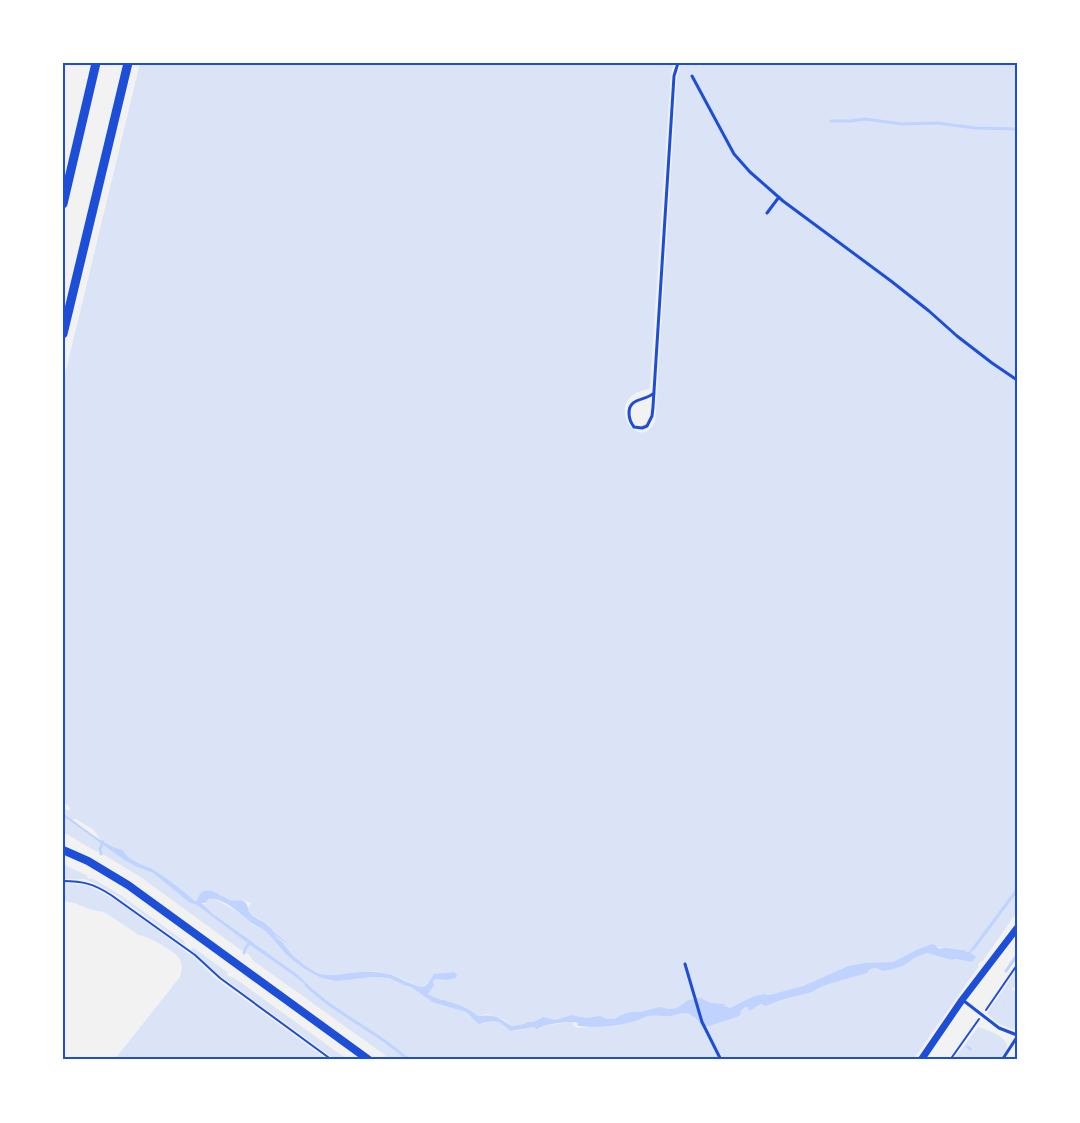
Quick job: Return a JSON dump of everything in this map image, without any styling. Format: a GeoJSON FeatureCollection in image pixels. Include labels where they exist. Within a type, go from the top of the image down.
{"type":"FeatureCollection","features":[{"type":"Feature","properties":{"kind":"highway"},"geometry":{"type":"LineString","coordinates":[[63,204],[96,63]]}},
{"type":"Feature","properties":{"kind":"highway"},"geometry":{"type":"LineString","coordinates":[[63,334],[128,63]]}},
{"type":"Feature","properties":{"kind":"main road"},"geometry":{"type":"LineString","coordinates":[[63,850],[88,861],[128,885],[369,1060]]}},
{"type":"Feature","properties":{"kind":"street"},"geometry":{"type":"LineString","coordinates":[[921,1060],[962,1000],[1017,928]]}},
{"type":"Feature","properties":{"kind":"lane"},"geometry":{"type":"LineString","coordinates":[[654,393],[632,404],[629,413],[634,427],[647,426],[652,416],[654,393],[674,76],[678,63]]}},
{"type":"Feature","properties":{"kind":"lane"},"geometry":{"type":"LineString","coordinates":[[692,76],[734,153],[746,167],[779,197],[1017,380]]}},
{"type":"Feature","properties":{"kind":"lane"},"geometry":{"type":"LineString","coordinates":[[768,213],[779,197]]}},
{"type":"Feature","properties":{"kind":"lane"},"geometry":{"type":"LineString","coordinates":[[685,964],[702,1022],[721,1060]]}},
{"type":"Feature","properties":{"kind":"lane"},"geometry":{"type":"LineString","coordinates":[[962,1000],[999,1028],[1017,1036],[1002,1060]]}},
{"type":"Feature","properties":{"kind":"path"},"geometry":{"type":"LineString","coordinates":[[63,881],[84,882],[97,886],[119,900],[332,1060]]}},
{"type":"Feature","properties":{"kind":"path"},"geometry":{"type":"LineString","coordinates":[[186,949],[189,945]]}},
{"type":"Feature","properties":{"kind":"path"},"geometry":{"type":"LineString","coordinates":[[985,1010],[1017,965]]}},
{"type":"Feature","properties":{"kind":"path"},"geometry":{"type":"LineString","coordinates":[[950,1060],[974,1026]]}},
{"type":"Feature","properties":{"kind":"shaded area"},"geometry":{"type":"Polygon","coordinates":[[[140,63],[674,63],[671,73],[650,387],[634,394],[627,402],[625,412],[627,422],[633,429],[640,432],[648,430],[655,421],[677,78],[681,63],[1017,63],[1017,912],[913,1060],[392,1060],[251,959],[245,951],[247,944],[242,951],[142,878],[101,853],[102,845],[97,852],[63,832],[63,816],[124,860],[153,873],[190,903],[197,905],[306,985],[297,974],[200,904],[206,904],[208,899],[221,902],[266,931],[286,953],[310,972],[331,981],[372,977],[389,978],[411,987],[435,1003],[466,1012],[483,1024],[492,1021],[499,1022],[515,1031],[573,1022],[577,1028],[597,1026],[650,1015],[684,1013],[691,1014],[699,1022],[715,1023],[740,1016],[745,1007],[749,1010],[762,1004],[763,1006],[812,992],[829,984],[867,973],[870,969],[890,970],[927,953],[950,960],[972,962],[975,957],[971,954],[974,947],[966,952],[931,944],[893,962],[848,966],[803,986],[769,995],[754,996],[730,1008],[722,1004],[725,1004],[695,998],[677,1008],[631,1012],[615,1019],[571,1015],[555,1020],[541,1018],[512,1026],[503,1019],[487,1014],[478,1016],[455,1003],[428,994],[435,979],[456,978],[454,972],[445,973],[430,981],[422,987],[417,987],[397,977],[382,973],[367,971],[332,976],[317,972],[295,957],[273,934],[278,936],[269,925],[251,914],[248,908],[251,903],[242,900],[234,902],[208,890],[200,895],[197,902],[155,871],[133,861],[123,850],[100,839],[94,830],[63,813],[63,808],[70,809],[63,802],[63,383],[140,63]]]}},
{"type":"Feature","properties":{"kind":"shaded area"},"geometry":{"type":"Polygon","coordinates":[[[63,864],[122,896],[184,941],[185,945],[116,895],[94,883],[84,879],[63,879],[63,864]]]}},
{"type":"Feature","properties":{"kind":"shaded area"},"geometry":{"type":"Polygon","coordinates":[[[63,883],[86,885],[120,903],[196,959],[215,978],[328,1060],[114,1060],[180,977],[181,962],[165,947],[139,935],[104,912],[63,901],[63,883]]]}},
{"type":"Feature","properties":{"kind":"shaded area"},"geometry":{"type":"Polygon","coordinates":[[[194,948],[227,972],[227,975],[236,979],[348,1060],[336,1060],[223,978],[190,949],[194,948]]]}},
{"type":"Feature","properties":{"kind":"shaded area"},"geometry":{"type":"Polygon","coordinates":[[[1017,969],[1017,985],[1012,989],[1017,993],[1017,1030],[1000,1024],[987,1013],[1017,969]]]}},
{"type":"Feature","properties":{"kind":"shaded area"},"geometry":{"type":"Polygon","coordinates":[[[978,1027],[998,1035],[1007,1044],[999,1060],[953,1060],[978,1027]]]}},
{"type":"Feature","properties":{"kind":"water"},"geometry":{"type":"Polygon","coordinates":[[[63,813],[100,839],[123,850],[133,861],[162,875],[195,901],[203,891],[207,890],[230,900],[243,901],[252,915],[267,924],[287,943],[273,934],[294,956],[318,973],[334,975],[381,973],[422,987],[428,984],[434,974],[454,972],[457,975],[456,978],[435,979],[428,994],[455,1003],[478,1016],[497,1017],[512,1026],[533,1022],[543,1017],[555,1020],[571,1015],[615,1019],[631,1012],[660,1007],[677,1008],[688,1000],[698,998],[711,1003],[727,1004],[722,1005],[730,1008],[754,996],[769,995],[803,986],[848,966],[893,962],[931,944],[939,949],[965,950],[966,952],[974,947],[971,953],[976,957],[972,962],[951,960],[927,953],[890,970],[870,969],[867,973],[829,984],[812,992],[765,1006],[761,1004],[749,1011],[748,1007],[745,1007],[740,1016],[709,1026],[702,1026],[693,1016],[684,1013],[671,1016],[651,1015],[629,1023],[607,1026],[579,1026],[578,1023],[569,1022],[551,1024],[537,1029],[534,1027],[511,1031],[499,1022],[479,1024],[466,1012],[435,1003],[411,987],[389,978],[372,977],[337,981],[323,978],[295,962],[265,931],[230,906],[214,899],[201,903],[297,974],[308,985],[306,985],[197,905],[190,903],[153,873],[124,860],[63,816],[63,813]]]}},
{"type":"Feature","properties":{"kind":"waterway"},"geometry":{"type":"LineString","coordinates":[[831,121],[865,119],[902,124],[937,123],[975,128],[1017,129]]}},
{"type":"Feature","properties":{"kind":"waterway"},"geometry":{"type":"LineString","coordinates":[[101,854],[100,849],[103,842]]}},
{"type":"Feature","properties":{"kind":"waterway"},"geometry":{"type":"LineString","coordinates":[[973,949],[1017,890]]}},
{"type":"Feature","properties":{"kind":"waterway"},"geometry":{"type":"LineString","coordinates":[[244,953],[250,942]]}},
{"type":"Feature","properties":{"kind":"waterway"},"geometry":{"type":"LineString","coordinates":[[1006,971],[1017,955]]}},
{"type":"Feature","properties":{"kind":"waterway"},"geometry":{"type":"LineString","coordinates":[[306,985],[409,1060]]}}]}
